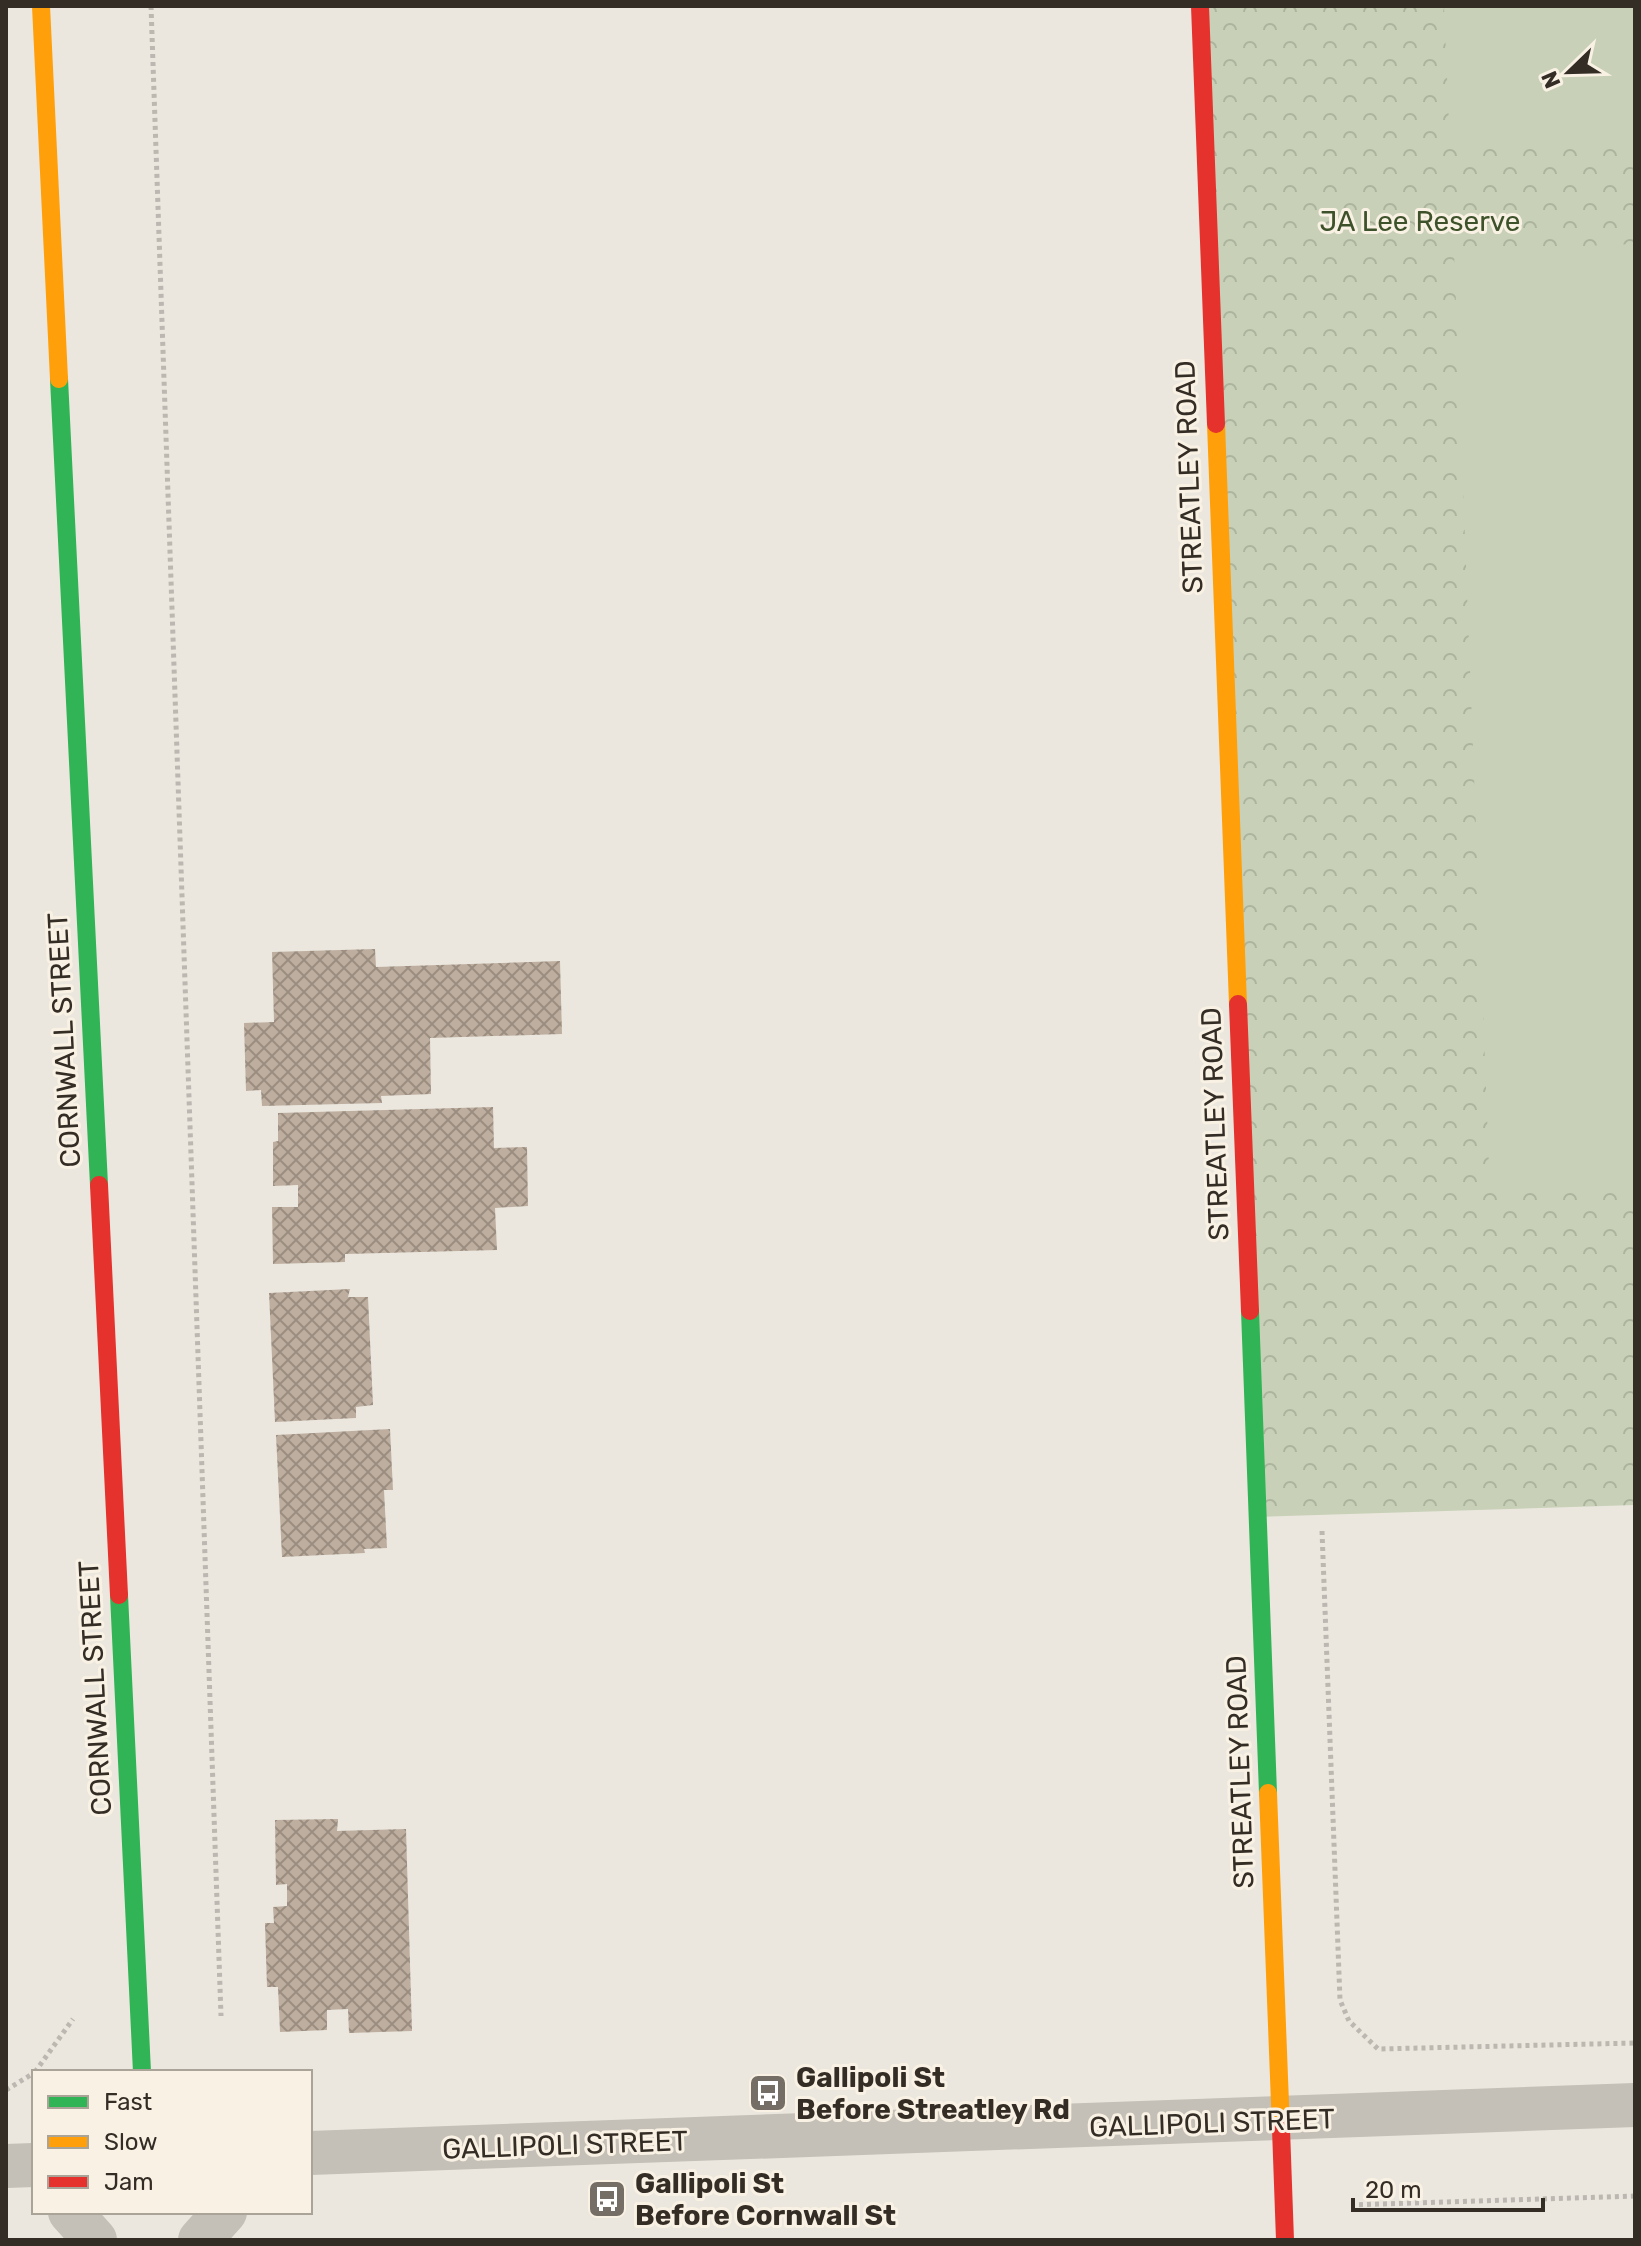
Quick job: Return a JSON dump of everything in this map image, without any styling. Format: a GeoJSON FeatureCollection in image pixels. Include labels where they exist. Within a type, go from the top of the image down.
{"type":"FeatureCollection","features":[{"type":"Feature","properties":{"kind":"street","name":"CORNWALL STREET"},"geometry":{"type":"LineString","coordinates":[[41,6],[142,2070]]}},
{"type":"Feature","properties":{"kind":"street","name":"STREATLEY ROAD"},"geometry":{"type":"LineString","coordinates":[[1200,6],[1285,2240]]}},
{"type":"Feature","properties":{"kind":"street","name":"GALLIPOLI STREET"},"geometry":{"type":"LineString","coordinates":[[312,2153],[1635,2105]]}},
{"type":"Feature","properties":{"kind":"street"},"geometry":{"type":"LineString","coordinates":[[6,2166],[32,2165]]}},
{"type":"Feature","properties":{"kind":"street"},"geometry":{"type":"LineString","coordinates":[[72,2214],[95,2240]]}},
{"type":"Feature","properties":{"kind":"street"},"geometry":{"type":"LineString","coordinates":[[200,2240],[223,2214]]}},
{"type":"Feature","properties":{"kind":"path"},"geometry":{"type":"LineString","coordinates":[[151,6],[221,2016]]}},
{"type":"Feature","properties":{"kind":"path"},"geometry":{"type":"LineString","coordinates":[[1322,1531],[1340,2000],[1349,2021],[1378,2049],[1635,2043]]}},
{"type":"Feature","properties":{"kind":"path"},"geometry":{"type":"LineString","coordinates":[[35,2070],[73,2019]]}},
{"type":"Feature","properties":{"kind":"path"},"geometry":{"type":"LineString","coordinates":[[6,2090],[32,2073]]}},
{"type":"Feature","properties":{"kind":"path"},"geometry":{"type":"LineString","coordinates":[[1351,2205],[1635,2196]]}},
{"type":"Feature","properties":{"kind":"green space","name":"JA Lee Reserve"},"geometry":{"type":"Polygon","coordinates":[[[1200,6],[1635,6],[1635,1505],[1258,1517],[1200,6]]]}},
{"type":"Feature","properties":{"kind":"green space"},"geometry":{"type":"Polygon","coordinates":[[[1444,6],[1635,6],[1635,141],[1450,148],[1444,6]]]}},
{"type":"Feature","properties":{"kind":"green space"},"geometry":{"type":"Polygon","coordinates":[[[1635,244],[1635,1190],[1490,1193],[1454,251],[1635,244]]]}},
{"type":"Feature","properties":{"kind":"building"},"geometry":{"type":"Polygon","coordinates":[[[375,949],[376,967],[560,961],[562,1034],[430,1038],[431,1094],[381,1096],[382,1103],[262,1106],[261,1090],[246,1091],[244,1023],[274,1022],[272,952],[375,949]]]}},
{"type":"Feature","properties":{"kind":"building"},"geometry":{"type":"Polygon","coordinates":[[[493,1107],[494,1148],[527,1147],[528,1206],[495,1208],[497,1250],[345,1254],[345,1262],[273,1264],[272,1207],[298,1207],[298,1185],[273,1186],[273,1142],[278,1141],[278,1113],[493,1107]]]}},
{"type":"Feature","properties":{"kind":"building"},"geometry":{"type":"Polygon","coordinates":[[[350,1289],[348,1297],[368,1297],[373,1405],[356,1407],[356,1418],[275,1422],[269,1293],[350,1289]]]}},
{"type":"Feature","properties":{"kind":"building"},"geometry":{"type":"Polygon","coordinates":[[[390,1429],[393,1490],[384,1490],[387,1548],[364,1549],[365,1553],[282,1557],[276,1435],[390,1429]]]}},
{"type":"Feature","properties":{"kind":"building"},"geometry":{"type":"Polygon","coordinates":[[[338,1819],[337,1831],[406,1829],[412,2031],[349,2033],[348,2009],[327,2010],[327,2030],[280,2032],[278,1987],[267,1987],[265,1923],[274,1923],[273,1907],[287,1906],[287,1884],[276,1885],[275,1820],[338,1819]]]}},
{"type":"Feature","properties":{"kind":"traffic: fast"},"geometry":{"type":"LineString","coordinates":[[59,379],[99,1185]]}},
{"type":"Feature","properties":{"kind":"traffic: fast"},"geometry":{"type":"LineString","coordinates":[[1250,1311],[1268,1793]]}},
{"type":"Feature","properties":{"kind":"traffic: fast"},"geometry":{"type":"LineString","coordinates":[[119,1595],[142,2070]]}},
{"type":"Feature","properties":{"kind":"traffic: slow"},"geometry":{"type":"LineString","coordinates":[[41,6],[59,379]]}},
{"type":"Feature","properties":{"kind":"traffic: slow"},"geometry":{"type":"LineString","coordinates":[[1216,424],[1238,1004]]}},
{"type":"Feature","properties":{"kind":"traffic: slow"},"geometry":{"type":"LineString","coordinates":[[1268,1793],[1281,2129]]}},
{"type":"Feature","properties":{"kind":"traffic: jam"},"geometry":{"type":"LineString","coordinates":[[1200,6],[1216,424]]}},
{"type":"Feature","properties":{"kind":"traffic: jam"},"geometry":{"type":"LineString","coordinates":[[1238,1004],[1250,1311]]}},
{"type":"Feature","properties":{"kind":"traffic: jam"},"geometry":{"type":"LineString","coordinates":[[99,1185],[119,1595]]}},
{"type":"Feature","properties":{"kind":"traffic: jam"},"geometry":{"type":"LineString","coordinates":[[1281,2129],[1285,2240]]}},
{"type":"Feature","properties":{"kind":"place","name":"Gallipoli St Before Streatley Rd"},"geometry":{"type":"Point","coordinates":[768,2093]}},
{"type":"Feature","properties":{"kind":"place","name":"Gallipoli St Before Cornwall St"},"geometry":{"type":"Point","coordinates":[607,2199]}}]}
